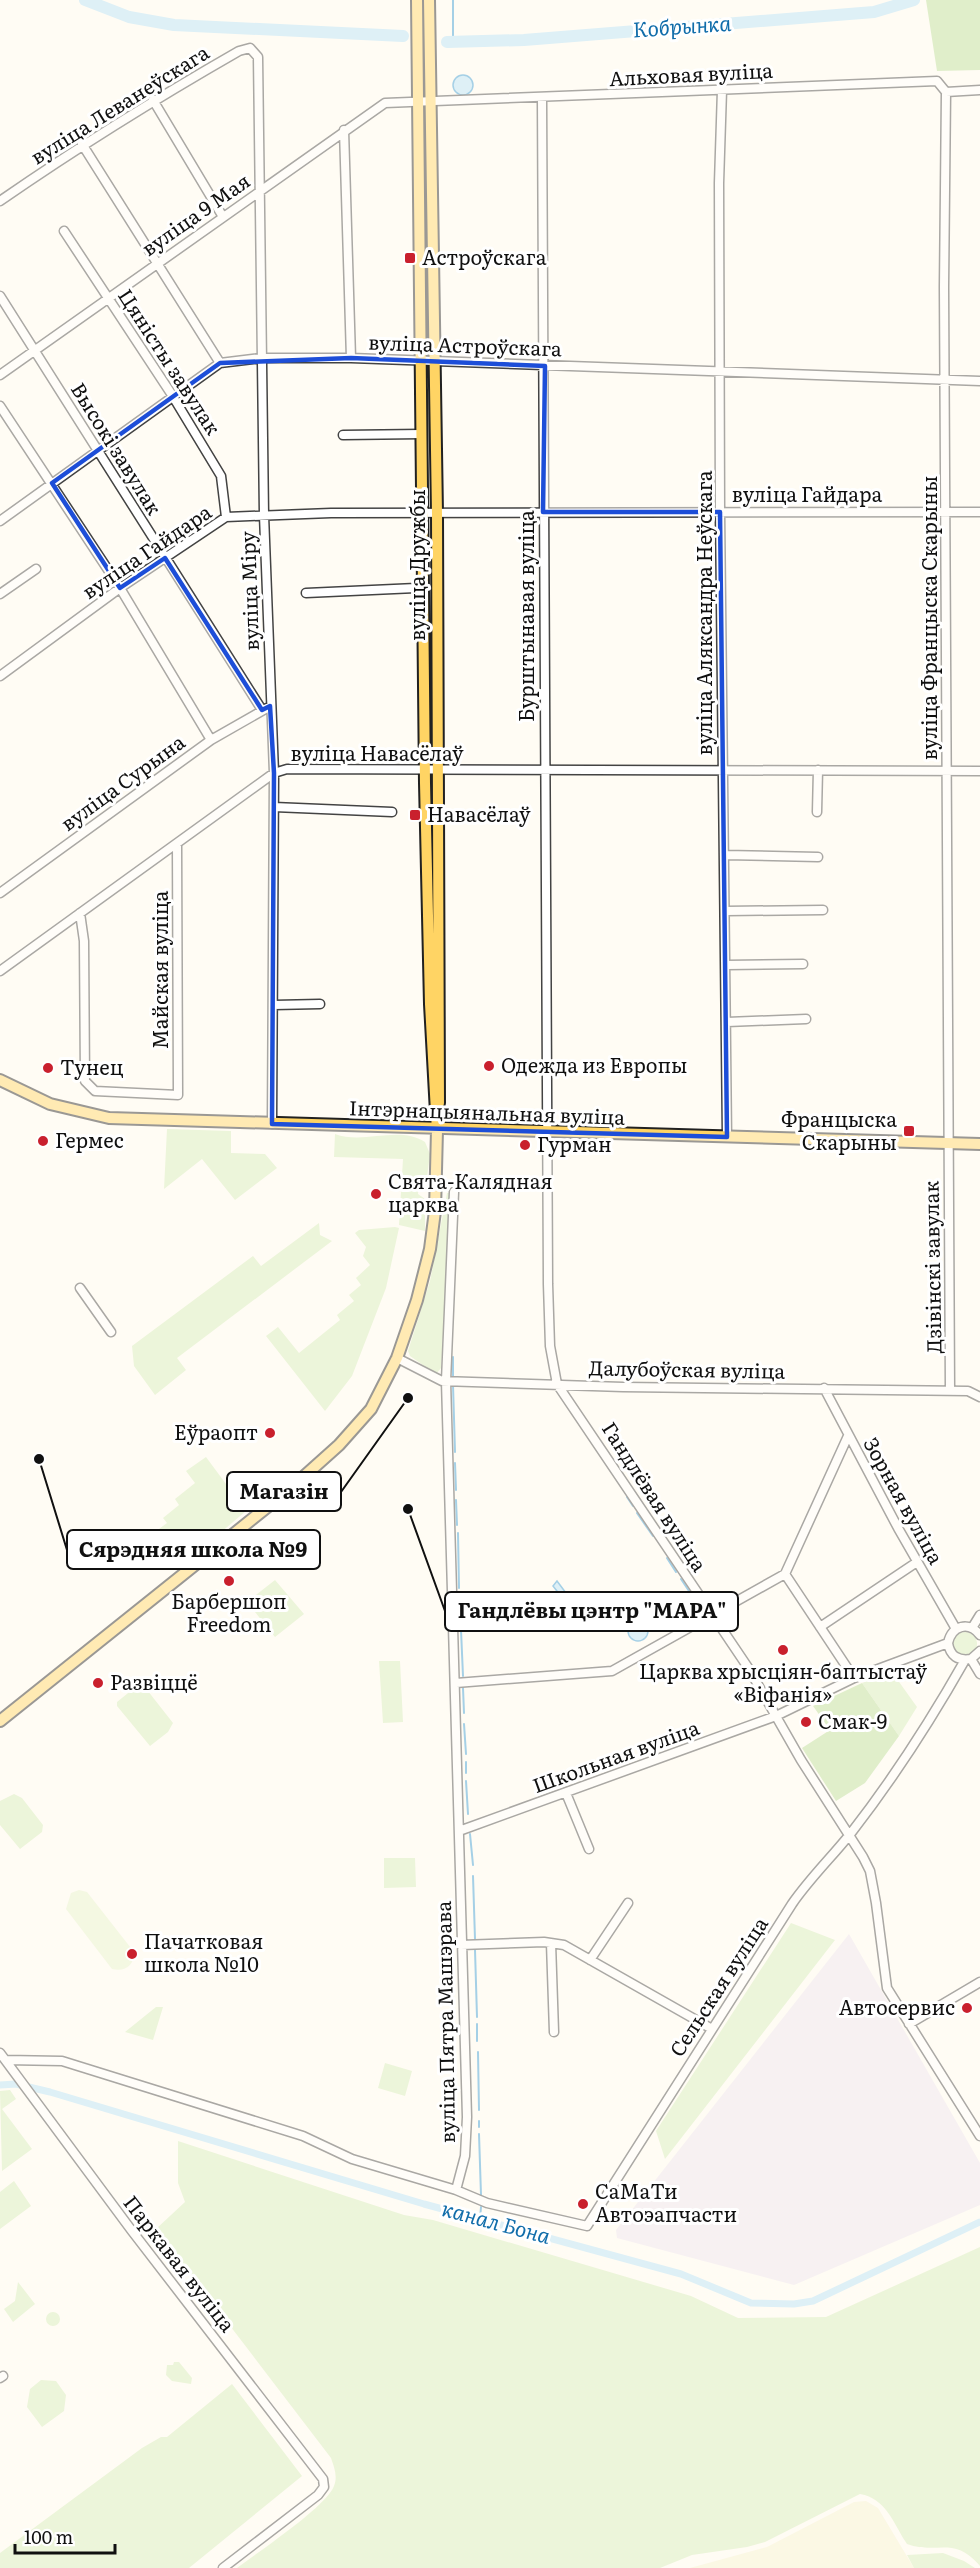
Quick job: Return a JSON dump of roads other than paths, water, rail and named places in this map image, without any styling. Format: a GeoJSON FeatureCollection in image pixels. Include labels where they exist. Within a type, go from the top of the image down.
{"type":"FeatureCollection","features":[{"type":"Feature","properties":{"kind":"main road","name":"вуліца Дружбы"},"geometry":{"type":"LineString","coordinates":[[417,0],[421,361],[426,438]]}},
{"type":"Feature","properties":{"kind":"main road","name":"вуліца Дружбы"},"geometry":{"type":"LineString","coordinates":[[0,1721],[322,1461],[370,1409],[397,1358],[417,1300],[430,1250],[435,1211],[436,1130],[430,1014],[423,514],[426,438],[433,362],[429,0]]}},
{"type":"Feature","properties":{"kind":"main road"},"geometry":{"type":"LineString","coordinates":[[418,35],[422,60],[422,94],[431,103]]}},
{"type":"Feature","properties":{"kind":"main road"},"geometry":{"type":"LineString","coordinates":[[418,103],[426,110],[431,180]]}},
{"type":"Feature","properties":{"kind":"main road"},"geometry":{"type":"LineString","coordinates":[[420,285],[426,353],[433,362]]}},
{"type":"Feature","properties":{"kind":"main road"},"geometry":{"type":"LineString","coordinates":[[426,438],[428,507],[437,514]]}},
{"type":"Feature","properties":{"kind":"main road"},"geometry":{"type":"LineString","coordinates":[[423,514],[430,520],[435,588]]}},
{"type":"Feature","properties":{"kind":"main road","name":"вуліца Дружбы"},"geometry":{"type":"LineString","coordinates":[[436,1130],[440,1088],[435,588],[437,514]]}},
{"type":"Feature","properties":{"kind":"main road"},"geometry":{"type":"LineString","coordinates":[[425,693],[429,718],[431,762],[438,770]]}},
{"type":"Feature","properties":{"kind":"main road"},"geometry":{"type":"LineString","coordinates":[[425,769],[434,777],[435,814],[439,839]]}},
{"type":"Feature","properties":{"kind":"main road","name":"Інтэрнацыянальная вуліца"},"geometry":{"type":"LineString","coordinates":[[0,1080],[50,1104],[109,1118],[436,1130],[980,1144]]}},
{"type":"Feature","properties":{"kind":"street","name":"вуліца Леванеўскага"},"geometry":{"type":"LineString","coordinates":[[0,201],[82,144],[153,100],[244,49],[250,48],[258,57]]}},
{"type":"Feature","properties":{"kind":"street","name":"вуліца Міру"},"geometry":{"type":"LineString","coordinates":[[258,57],[266,708],[274,773],[272,1124]]}},
{"type":"Feature","properties":{"kind":"street","name":"Альховая вуліца"},"geometry":{"type":"LineString","coordinates":[[431,103],[937,81],[946,93]]}},
{"type":"Feature","properties":{"kind":"street","name":"вуліца Аляксандра Неўскага"},"geometry":{"type":"LineString","coordinates":[[722,90],[719,183],[722,372],[720,512],[727,1137]]}},
{"type":"Feature","properties":{"kind":"street"},"geometry":{"type":"LineString","coordinates":[[946,93],[980,90]]}},
{"type":"Feature","properties":{"kind":"street","name":"вуліца Францыска Скарыны"},"geometry":{"type":"LineString","coordinates":[[946,93],[948,1143]]}},
{"type":"Feature","properties":{"kind":"street","name":"Бурштынавая вуліца"},"geometry":{"type":"LineString","coordinates":[[542,99],[545,366],[544,771],[548,855],[548,1132]]}},
{"type":"Feature","properties":{"kind":"street"},"geometry":{"type":"LineString","coordinates":[[153,100],[223,217]]}},
{"type":"Feature","properties":{"kind":"street","name":"вуліца 9 Мая"},"geometry":{"type":"LineString","coordinates":[[0,375],[385,103],[418,103]]}},
{"type":"Feature","properties":{"kind":"street"},"geometry":{"type":"LineString","coordinates":[[418,103],[431,103]]}},
{"type":"Feature","properties":{"kind":"street"},"geometry":{"type":"LineString","coordinates":[[344,130],[351,358]]}},
{"type":"Feature","properties":{"kind":"street"},"geometry":{"type":"LineString","coordinates":[[82,144],[220,363]]}},
{"type":"Feature","properties":{"kind":"street","name":"Цяністы завулак"},"geometry":{"type":"LineString","coordinates":[[64,231],[172,395],[221,476],[226,517]]}},
{"type":"Feature","properties":{"kind":"street","name":"Высокі завулак"},"geometry":{"type":"LineString","coordinates":[[0,296],[165,558],[266,708]]}},
{"type":"Feature","properties":{"kind":"street","name":"вуліца Астроўскага"},"geometry":{"type":"LineString","coordinates":[[0,521],[172,395],[220,363],[261,358],[351,358],[980,381]]}},
{"type":"Feature","properties":{"kind":"street"},"geometry":{"type":"LineString","coordinates":[[0,406],[120,588],[211,740]]}},
{"type":"Feature","properties":{"kind":"street"},"geometry":{"type":"LineString","coordinates":[[343,435],[426,438]]}},
{"type":"Feature","properties":{"kind":"street","name":"вуліца Гайдара"},"geometry":{"type":"LineString","coordinates":[[0,676],[120,588],[226,517],[543,512],[980,512]]}},
{"type":"Feature","properties":{"kind":"street"},"geometry":{"type":"LineString","coordinates":[[0,594],[36,569]]}},
{"type":"Feature","properties":{"kind":"street"},"geometry":{"type":"LineString","coordinates":[[306,593],[416,588]]}},
{"type":"Feature","properties":{"kind":"street","name":"вуліца Сурына"},"geometry":{"type":"LineString","coordinates":[[0,892],[211,740],[266,708]]}},
{"type":"Feature","properties":{"kind":"street","name":"вуліца Навасёлаў"},"geometry":{"type":"LineString","coordinates":[[0,971],[274,773],[305,767],[544,771],[723,769],[980,771]]}},
{"type":"Feature","properties":{"kind":"street"},"geometry":{"type":"LineString","coordinates":[[817,812],[818,770]]}},
{"type":"Feature","properties":{"kind":"street"},"geometry":{"type":"LineString","coordinates":[[274,807],[392,812]]}},
{"type":"Feature","properties":{"kind":"street","name":"Майская вуліца"},"geometry":{"type":"LineString","coordinates":[[80,913],[84,941],[85,1081],[95,1091],[178,1095],[177,844]]}},
{"type":"Feature","properties":{"kind":"street"},"geometry":{"type":"LineString","coordinates":[[725,855],[818,857]]}},
{"type":"Feature","properties":{"kind":"street"},"geometry":{"type":"LineString","coordinates":[[726,911],[823,910]]}},
{"type":"Feature","properties":{"kind":"street"},"geometry":{"type":"LineString","coordinates":[[726,965],[802,964]]}},
{"type":"Feature","properties":{"kind":"street"},"geometry":{"type":"LineString","coordinates":[[274,1005],[320,1004]]}},
{"type":"Feature","properties":{"kind":"street"},"geometry":{"type":"LineString","coordinates":[[727,1022],[806,1019]]}},
{"type":"Feature","properties":{"kind":"street","name":"Гандлёвая вуліца"},"geometry":{"type":"LineString","coordinates":[[548,1132],[550,1346],[557,1384],[749,1669],[850,1834],[870,1871],[887,1988],[980,2136]]}},
{"type":"Feature","properties":{"kind":"street","name":"Дзівінскі завулак"},"geometry":{"type":"LineString","coordinates":[[948,1143],[950,1391]]}},
{"type":"Feature","properties":{"kind":"street","name":"вуліца Пятра Машэрава"},"geometry":{"type":"LineString","coordinates":[[454,1192],[446,1381],[450,1592],[456,1683],[467,2117],[465,2156],[456,2190]]}},
{"type":"Feature","properties":{"kind":"street"},"geometry":{"type":"LineString","coordinates":[[80,1288],[111,1332]]}},
{"type":"Feature","properties":{"kind":"street","name":"Далубоўская вуліца"},"geometry":{"type":"LineString","coordinates":[[397,1358],[446,1381],[968,1391],[980,1397]]}},
{"type":"Feature","properties":{"kind":"street","name":"Зорная вуліца"},"geometry":{"type":"LineString","coordinates":[[824,1388],[917,1562],[956,1629]]}},
{"type":"Feature","properties":{"kind":"street"},"geometry":{"type":"LineString","coordinates":[[456,1683],[604,1673],[785,1574],[848,1436]]}},
{"type":"Feature","properties":{"kind":"street"},"geometry":{"type":"LineString","coordinates":[[820,1627],[917,1562]]}},
{"type":"Feature","properties":{"kind":"street"},"geometry":{"type":"LineString","coordinates":[[785,1574],[854,1678]]}},
{"type":"Feature","properties":{"kind":"street"},"geometry":{"type":"LineString","coordinates":[[980,1615],[978,1632],[956,1629],[948,1642],[953,1655],[968,1660],[980,1674]]}},
{"type":"Feature","properties":{"kind":"street","name":"Школьная вуліца"},"geometry":{"type":"LineString","coordinates":[[459,1831],[776,1716],[854,1678],[948,1642]]}},
{"type":"Feature","properties":{"kind":"street"},"geometry":{"type":"LineString","coordinates":[[968,1660],[980,1651]]}},
{"type":"Feature","properties":{"kind":"street","name":"Сельская вуліца"},"geometry":{"type":"LineString","coordinates":[[456,2190],[487,2203],[587,2226],[809,1879],[850,1834],[895,1772],[968,1660]]}},
{"type":"Feature","properties":{"kind":"street"},"geometry":{"type":"LineString","coordinates":[[566,1793],[589,1850]]}},
{"type":"Feature","properties":{"kind":"street"},"geometry":{"type":"LineString","coordinates":[[590,1960],[628,1903]]}},
{"type":"Feature","properties":{"kind":"street"},"geometry":{"type":"LineString","coordinates":[[461,1945],[551,1943],[564,1945],[712,2029]]}},
{"type":"Feature","properties":{"kind":"street"},"geometry":{"type":"LineString","coordinates":[[551,1943],[554,2032]]}},
{"type":"Feature","properties":{"kind":"street"},"geometry":{"type":"LineString","coordinates":[[909,2024],[980,1982]]}},
{"type":"Feature","properties":{"kind":"street"},"geometry":{"type":"LineString","coordinates":[[3,2057],[62,2061],[303,2136],[352,2159],[456,2190]]}},
{"type":"Feature","properties":{"kind":"street","name":"Паркавая вуліца"},"geometry":{"type":"LineString","coordinates":[[3,2057],[32,2099],[322,2476],[324,2487],[318,2495],[223,2568]]}},
{"type":"Feature","properties":{"kind":"water"},"geometry":{"type":"Polygon","coordinates":[[[459,75],[467,75],[473,81],[473,89],[467,95],[459,95],[453,89],[453,81],[459,75]]]}},
{"type":"Feature","properties":{"kind":"water"},"geometry":{"type":"Polygon","coordinates":[[[557,1581],[569,1597],[564,1600],[553,1586],[557,1581]]]}},
{"type":"Feature","properties":{"kind":"water"},"geometry":{"type":"Polygon","coordinates":[[[638,1621],[645,1624],[648,1631],[645,1638],[638,1641],[631,1638],[628,1631],[631,1624],[638,1621]]]}},
{"type":"Feature","properties":{"kind":"waterway","name":"Кобрынка"},"geometry":{"type":"LineString","coordinates":[[85,0],[129,17],[174,25],[403,36]]}},
{"type":"Feature","properties":{"kind":"waterway"},"geometry":{"type":"LineString","coordinates":[[453,0],[453,42]]}},
{"type":"Feature","properties":{"kind":"waterway","name":"Кобрынка"},"geometry":{"type":"LineString","coordinates":[[447,42],[524,40],[874,12],[914,0]]}},
{"type":"Feature","properties":{"kind":"waterway"},"geometry":{"type":"LineString","coordinates":[[453,1357],[453,1377]]}},
{"type":"Feature","properties":{"kind":"waterway"},"geometry":{"type":"LineString","coordinates":[[453,1385],[455,1452]]}},
{"type":"Feature","properties":{"kind":"waterway"},"geometry":{"type":"LineString","coordinates":[[455,1463],[456,1490]]}},
{"type":"Feature","properties":{"kind":"waterway"},"geometry":{"type":"LineString","coordinates":[[627,1497],[633,1506]]}},
{"type":"Feature","properties":{"kind":"waterway"},"geometry":{"type":"LineString","coordinates":[[456,1500],[457,1525]]}},
{"type":"Feature","properties":{"kind":"waterway"},"geometry":{"type":"LineString","coordinates":[[637,1513],[653,1536]]}},
{"type":"Feature","properties":{"kind":"waterway"},"geometry":{"type":"LineString","coordinates":[[458,1533],[459,1588]]}},
{"type":"Feature","properties":{"kind":"waterway"},"geometry":{"type":"LineString","coordinates":[[667,1558],[676,1572]]}},
{"type":"Feature","properties":{"kind":"waterway"},"geometry":{"type":"LineString","coordinates":[[681,1579],[703,1612],[688,1624]]}},
{"type":"Feature","properties":{"kind":"waterway"},"geometry":{"type":"LineString","coordinates":[[460,1608],[461,1619]]}},
{"type":"Feature","properties":{"kind":"waterway"},"geometry":{"type":"LineString","coordinates":[[461,1630],[463,1676]]}},
{"type":"Feature","properties":{"kind":"waterway"},"geometry":{"type":"LineString","coordinates":[[463,1688],[464,1713]]}},
{"type":"Feature","properties":{"kind":"waterway"},"geometry":{"type":"LineString","coordinates":[[464,1724],[466,1754]]}},
{"type":"Feature","properties":{"kind":"waterway"},"geometry":{"type":"LineString","coordinates":[[466,1762],[466,1773]]}},
{"type":"Feature","properties":{"kind":"waterway"},"geometry":{"type":"LineString","coordinates":[[466,1781],[468,1814]]}},
{"type":"Feature","properties":{"kind":"waterway"},"geometry":{"type":"LineString","coordinates":[[470,1834],[473,1865]]}},
{"type":"Feature","properties":{"kind":"waterway"},"geometry":{"type":"LineString","coordinates":[[473,1876],[475,1939]]}},
{"type":"Feature","properties":{"kind":"waterway"},"geometry":{"type":"LineString","coordinates":[[475,1950],[477,2017]]}},
{"type":"Feature","properties":{"kind":"waterway"},"geometry":{"type":"LineString","coordinates":[[477,2024],[477,2041]]}},
{"type":"Feature","properties":{"kind":"waterway"},"geometry":{"type":"LineString","coordinates":[[478,2052],[479,2110]]}},
{"type":"Feature","properties":{"kind":"waterway","name":"канал Бона"},"geometry":{"type":"LineString","coordinates":[[0,2085],[16,2084],[50,2092],[424,2204],[681,2274],[751,2303],[794,2304],[813,2301],[980,2222]]}},
{"type":"Feature","properties":{"kind":"waterway"},"geometry":{"type":"LineString","coordinates":[[479,2121],[479,2127]]}},
{"type":"Feature","properties":{"kind":"waterway"},"geometry":{"type":"LineString","coordinates":[[479,2134],[481,2195]]}},
{"type":"Feature","properties":{"kind":"waterway"},"geometry":{"type":"LineString","coordinates":[[480,2219],[481,2207]]}},
{"type":"Feature","properties":{"kind":"place","name":"Астроўскага"},"geometry":{"type":"Point","coordinates":[410,258]}},
{"type":"Feature","properties":{"kind":"place","name":"Навасёлаў"},"geometry":{"type":"Point","coordinates":[415,815]}},
{"type":"Feature","properties":{"kind":"place","name":"Одежда из Европы"},"geometry":{"type":"Point","coordinates":[489,1066]}},
{"type":"Feature","properties":{"kind":"place","name":"Тунец"},"geometry":{"type":"Point","coordinates":[48,1068]}},
{"type":"Feature","properties":{"kind":"place","name":"Францыска Скарыны"},"geometry":{"type":"Point","coordinates":[909,1131]}},
{"type":"Feature","properties":{"kind":"place","name":"Гермес"},"geometry":{"type":"Point","coordinates":[43,1141]}},
{"type":"Feature","properties":{"kind":"place","name":"Гурман"},"geometry":{"type":"Point","coordinates":[525,1145]}},
{"type":"Feature","properties":{"kind":"place","name":"Свята-Калядная царква"},"geometry":{"type":"Point","coordinates":[376,1194]}},
{"type":"Feature","properties":{"kind":"place","name":"Магазін"},"geometry":{"type":"Point","coordinates":[408,1398]}},
{"type":"Feature","properties":{"kind":"place","name":"Еўраопт"},"geometry":{"type":"Point","coordinates":[270,1433]}},
{"type":"Feature","properties":{"kind":"place","name":"Сярэдняя школа №9"},"geometry":{"type":"Point","coordinates":[39,1459]}},
{"type":"Feature","properties":{"kind":"place","name":"Гандлёвы цэнтр \"МАРА\""},"geometry":{"type":"Point","coordinates":[408,1509]}},
{"type":"Feature","properties":{"kind":"place","name":"Барбершоп Freedom"},"geometry":{"type":"Point","coordinates":[229,1581]}},
{"type":"Feature","properties":{"kind":"place","name":"Царква хрысціян-баптыстаў «Віфанія»"},"geometry":{"type":"Point","coordinates":[783,1650]}},
{"type":"Feature","properties":{"kind":"place","name":"Развіццё"},"geometry":{"type":"Point","coordinates":[98,1683]}},
{"type":"Feature","properties":{"kind":"place","name":"Смак-9"},"geometry":{"type":"Point","coordinates":[806,1722]}},
{"type":"Feature","properties":{"kind":"place","name":"Пачатковая школа №10"},"geometry":{"type":"Point","coordinates":[132,1954]}},
{"type":"Feature","properties":{"kind":"place","name":"Автосервис"},"geometry":{"type":"Point","coordinates":[967,2008]}},
{"type":"Feature","properties":{"kind":"place","name":"СаМаТи Автоэапчасти"},"geometry":{"type":"Point","coordinates":[583,2204]}}]}
